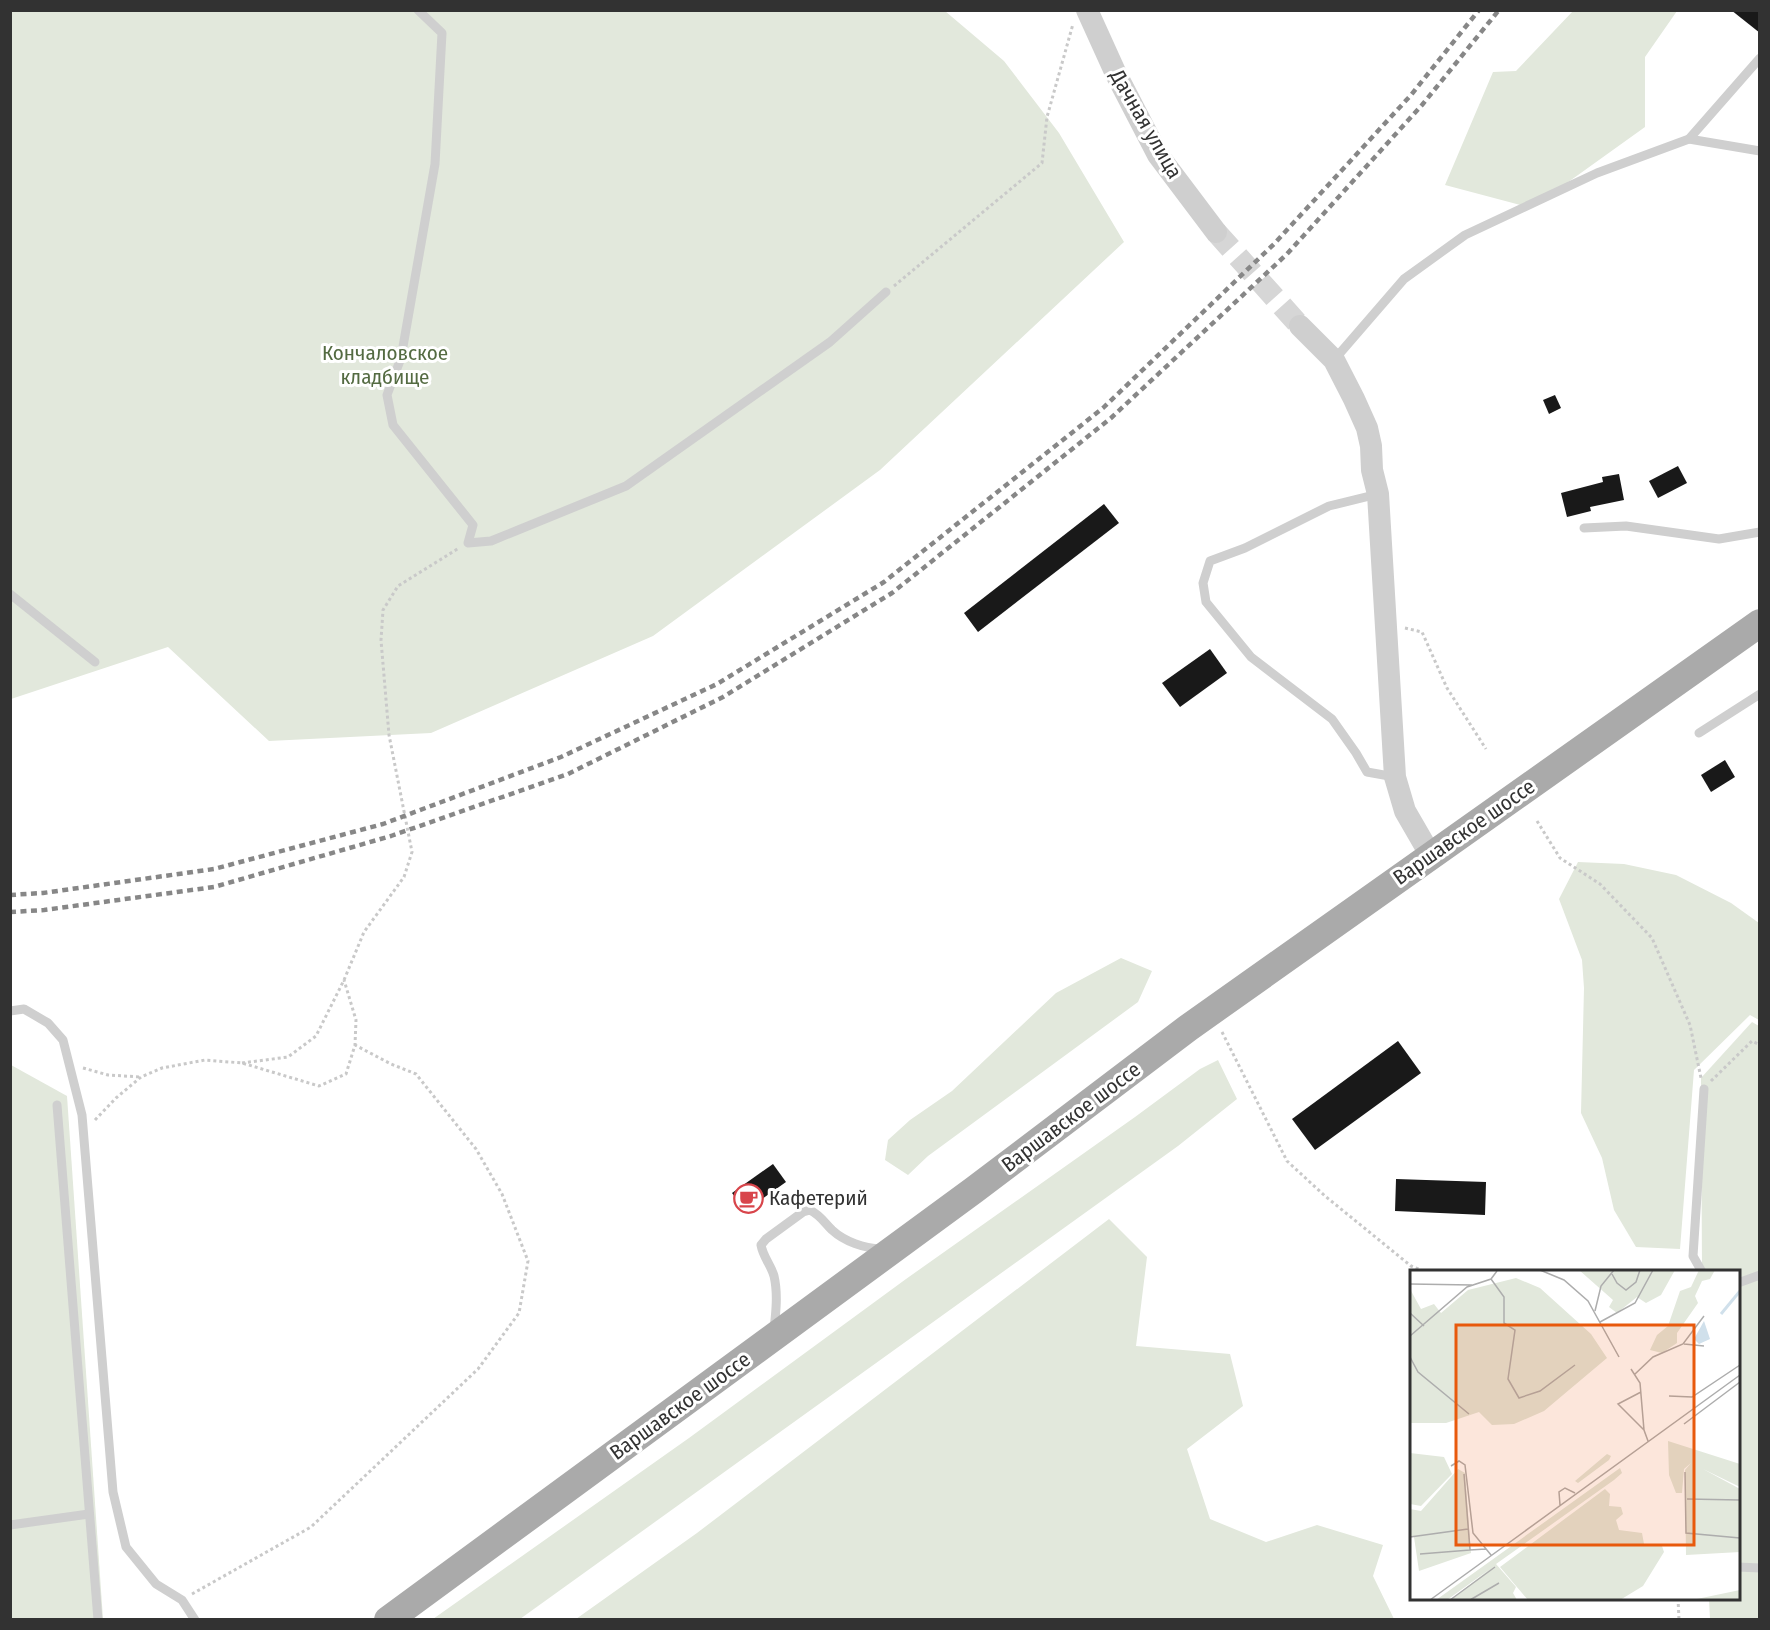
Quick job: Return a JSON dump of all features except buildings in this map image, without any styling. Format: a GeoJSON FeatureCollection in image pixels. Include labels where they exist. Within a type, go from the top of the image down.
{"type":"FeatureCollection","features":[{"type":"Feature","properties":{"kind":"main road","name":"Варшавское шоссе"},"geometry":{"type":"LineString","coordinates":[[388,1620],[893,1250],[1211,1011],[1760,623]]}},
{"type":"Feature","properties":{"kind":"street","name":"Дачная улица"},"geometry":{"type":"LineString","coordinates":[[1080,16],[1116,74],[1158,155],[1216,232]]}},
{"type":"Feature","properties":{"kind":"street"},"geometry":{"type":"LineString","coordinates":[[1300,326],[1334,360],[1367,428],[1371,446],[1372,470],[1378,494],[1395,777],[1405,811],[1431,856]]}},
{"type":"Feature","properties":{"kind":"lane"},"geometry":{"type":"LineString","coordinates":[[418,10],[442,33],[435,164],[401,358],[387,395],[393,425],[473,525],[468,543],[491,541],[626,486],[830,342],[886,292]]}},
{"type":"Feature","properties":{"kind":"lane"},"geometry":{"type":"LineString","coordinates":[[1334,360],[1404,279],[1465,235],[1597,173],[1689,139],[1760,58]]}},
{"type":"Feature","properties":{"kind":"lane"},"geometry":{"type":"LineString","coordinates":[[1689,139],[1760,151]]}},
{"type":"Feature","properties":{"kind":"lane"},"geometry":{"type":"LineString","coordinates":[[1378,494],[1329,506],[1245,548],[1210,561],[1203,583],[1206,602],[1251,657],[1332,720],[1367,772],[1395,777]]}},
{"type":"Feature","properties":{"kind":"lane"},"geometry":{"type":"LineString","coordinates":[[1584,528],[1626,526],[1719,539],[1760,532]]}},
{"type":"Feature","properties":{"kind":"lane"},"geometry":{"type":"LineString","coordinates":[[10,594],[95,662]]}},
{"type":"Feature","properties":{"kind":"lane"},"geometry":{"type":"LineString","coordinates":[[1699,733],[1760,694]]}},
{"type":"Feature","properties":{"kind":"lane"},"geometry":{"type":"LineString","coordinates":[[10,1011],[24,1009],[48,1023],[63,1040],[82,1115],[114,1492],[126,1547],[156,1584],[182,1600],[195,1620]]}},
{"type":"Feature","properties":{"kind":"lane"},"geometry":{"type":"LineString","coordinates":[[1701,1270],[1693,1256],[1704,1089]]}},
{"type":"Feature","properties":{"kind":"lane"},"geometry":{"type":"LineString","coordinates":[[57,1106],[98,1620]]}},
{"type":"Feature","properties":{"kind":"lane"},"geometry":{"type":"LineString","coordinates":[[773,1338],[776,1297],[774,1274],[762,1253],[761,1245],[766,1239],[803,1212],[810,1210],[818,1214],[833,1231],[853,1243],[871,1248],[893,1250]]}},
{"type":"Feature","properties":{"kind":"lane"},"geometry":{"type":"LineString","coordinates":[[1740,1282],[1760,1275]]}},
{"type":"Feature","properties":{"kind":"lane"},"geometry":{"type":"LineString","coordinates":[[10,1525],[90,1514]]}},
{"type":"Feature","properties":{"kind":"lane"},"geometry":{"type":"LineString","coordinates":[[1740,1567],[1760,1568]]}},
{"type":"Feature","properties":{"kind":"path"},"geometry":{"type":"LineString","coordinates":[[886,292],[1042,163],[1047,117],[1080,16]]}},
{"type":"Feature","properties":{"kind":"path"},"geometry":{"type":"LineString","coordinates":[[242,1063],[288,1057],[316,1036],[344,980],[364,932],[404,877],[412,852],[389,735],[381,640],[383,610],[398,586],[468,543]]}},
{"type":"Feature","properties":{"kind":"path"},"geometry":{"type":"LineString","coordinates":[[1387,624],[1422,632],[1446,688],[1486,749]]}},
{"type":"Feature","properties":{"kind":"path"},"geometry":{"type":"LineString","coordinates":[[1537,821],[1560,858],[1600,884],[1652,938],[1690,1025],[1704,1089]]}},
{"type":"Feature","properties":{"kind":"path"},"geometry":{"type":"LineString","coordinates":[[84,1132],[116,1098],[141,1077],[162,1068],[205,1060],[242,1063],[319,1086],[346,1074],[355,1045],[356,1020],[344,980]]}},
{"type":"Feature","properties":{"kind":"path"},"geometry":{"type":"LineString","coordinates":[[1211,1011],[1287,1161],[1325,1196],[1411,1266],[1421,1270]]}},
{"type":"Feature","properties":{"kind":"path"},"geometry":{"type":"LineString","coordinates":[[63,1040],[79,1066],[108,1075],[141,1077]]}},
{"type":"Feature","properties":{"kind":"path"},"geometry":{"type":"LineString","coordinates":[[1704,1089],[1752,1041],[1760,1045]]}},
{"type":"Feature","properties":{"kind":"path"},"geometry":{"type":"LineString","coordinates":[[182,1600],[311,1527],[478,1369],[519,1313],[528,1261],[501,1194],[476,1149],[416,1074],[355,1045]]}},
{"type":"Feature","properties":{"kind":"path"},"geometry":{"type":"LineString","coordinates":[[1678,1600],[1679,1620]]}},
{"type":"Feature","properties":{"kind":"green space","name":"Кончаловское кладбище"},"geometry":{"type":"Polygon","coordinates":[[[10,11],[945,11],[1004,61],[1059,133],[1124,242],[880,470],[653,636],[431,733],[269,741],[168,647],[11,699],[10,11]]]}},
{"type":"Feature","properties":{"kind":"green space"},"geometry":{"type":"Polygon","coordinates":[[[1573,11],[1677,11],[1645,57],[1645,127],[1532,208],[1445,185],[1493,72],[1516,71],[1573,11]]]}},
{"type":"Feature","properties":{"kind":"green space"},"geometry":{"type":"Polygon","coordinates":[[[1578,862],[1624,864],[1676,875],[1731,903],[1759,923],[1759,1020],[1750,1015],[1694,1070],[1680,1249],[1636,1247],[1614,1210],[1602,1158],[1581,1113],[1584,988],[1582,960],[1559,899],[1578,862]]]}},
{"type":"Feature","properties":{"kind":"green space"},"geometry":{"type":"Polygon","coordinates":[[[1121,958],[1152,971],[1138,1002],[928,1156],[908,1175],[885,1160],[888,1140],[910,1120],[952,1091],[1056,993],[1121,958]]]}},
{"type":"Feature","properties":{"kind":"green space"},"geometry":{"type":"Polygon","coordinates":[[[1752,1022],[1759,1026],[1759,1619],[1710,1619],[1709,1600],[1740,1600],[1740,1270],[1702,1270],[1701,1078],[1752,1022]]]}},
{"type":"Feature","properties":{"kind":"green space"},"geometry":{"type":"Polygon","coordinates":[[[1218,1060],[1237,1099],[1178,1146],[520,1619],[433,1619],[689,1438],[906,1279],[1200,1069],[1218,1060]]]}},
{"type":"Feature","properties":{"kind":"green space"},"geometry":{"type":"Polygon","coordinates":[[[11,1065],[67,1096],[103,1619],[11,1620],[11,1065]]]}},
{"type":"Feature","properties":{"kind":"green space"},"geometry":{"type":"Polygon","coordinates":[[[1109,1219],[1147,1257],[1136,1346],[1230,1354],[1243,1406],[1187,1449],[1210,1519],[1266,1542],[1317,1525],[1383,1545],[1373,1576],[1394,1619],[576,1619],[697,1533],[1109,1219]]]}},
{"type":"Feature","properties":{"kind":"tunnel"},"geometry":{"type":"LineString","coordinates":[[1216,232],[1300,326]]}},
{"type":"Feature","properties":{"kind":"railway"},"geometry":{"type":"LineString","coordinates":[[10,895],[43,893],[214,869],[383,824],[561,757],[717,684],[884,582],[1103,408],[1274,244],[1411,95],[1479,10]]}},
{"type":"Feature","properties":{"kind":"railway"},"geometry":{"type":"LineString","coordinates":[[10,912],[44,910],[214,887],[391,836],[568,774],[723,697],[892,593],[1111,418],[1287,254],[1422,105],[1499,10]]}},
{"type":"Feature","properties":{"kind":"place","name":"Кафетерий"},"geometry":{"type":"Point","coordinates":[748,1198]}}]}
